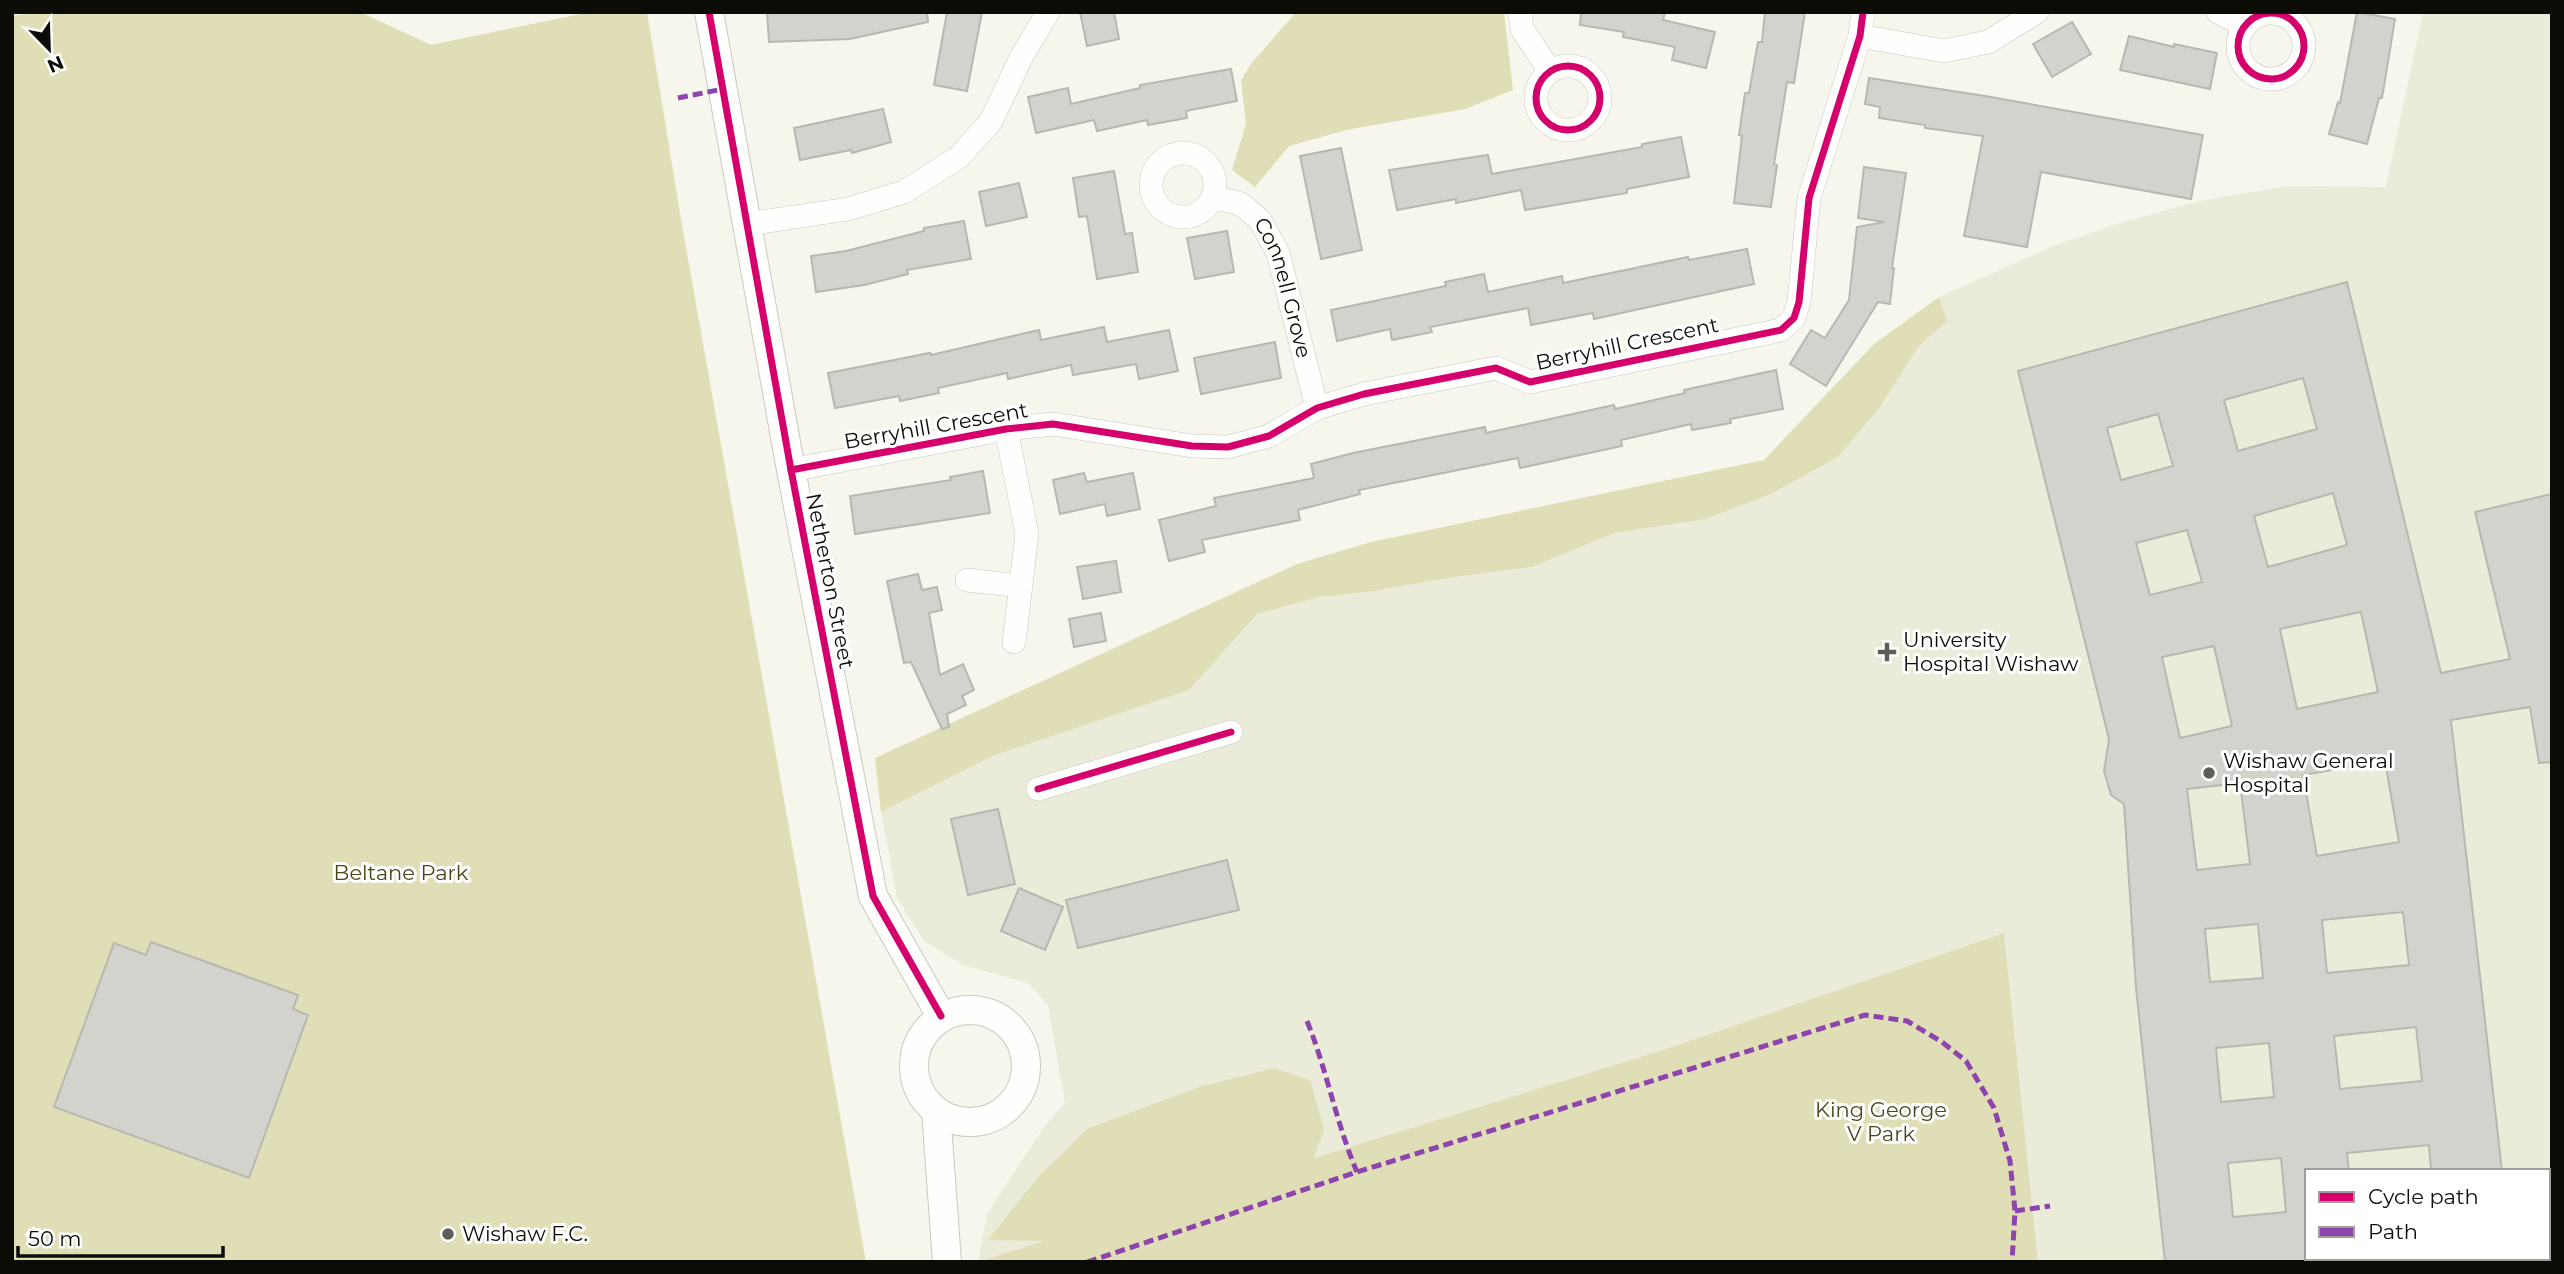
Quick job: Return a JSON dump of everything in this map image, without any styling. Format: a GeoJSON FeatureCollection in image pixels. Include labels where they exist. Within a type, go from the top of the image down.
{"type":"FeatureCollection","features":[{"type":"Feature","properties":{"kind":"street","name":"Netherton Street"},"geometry":{"type":"LineString","coordinates":[[709,12],[791,470],[873,896],[942,1016]]}},
{"type":"Feature","properties":{"kind":"street"},"geometry":{"type":"LineString","coordinates":[[748,224],[848,209],[892,196],[904,192],[959,157],[991,121],[1022,56],[1048,12]]}},
{"type":"Feature","properties":{"kind":"street"},"geometry":{"type":"LineString","coordinates":[[1520,12],[1522,29],[1550,71]]}},
{"type":"Feature","properties":{"kind":"street","name":"Berryhill Crescent"},"geometry":{"type":"LineString","coordinates":[[791,470],[1006,429],[1053,424],[1192,446],[1228,447],[1269,436],[1317,408],[1364,394],[1496,368],[1530,382],[1781,330],[1794,318],[1799,302],[1809,198],[1860,36],[1863,12]]}},
{"type":"Feature","properties":{"kind":"street"},"geometry":{"type":"LineString","coordinates":[[1860,36],[1944,51],[1988,43],[2037,12]]}},
{"type":"Feature","properties":{"kind":"street"},"geometry":{"type":"LineString","coordinates":[[2218,12],[2245,26]]}},
{"type":"Feature","properties":{"kind":"street","name":"Connell Grove"},"geometry":{"type":"LineString","coordinates":[[1213,198],[1241,204],[1260,220],[1278,253],[1317,408]]}},
{"type":"Feature","properties":{"kind":"street"},"geometry":{"type":"LineString","coordinates":[[1006,429],[1027,534],[1014,642]]}},
{"type":"Feature","properties":{"kind":"street"},"geometry":{"type":"LineString","coordinates":[[967,579],[1020,586]]}},
{"type":"Feature","properties":{"kind":"street"},"geometry":{"type":"LineString","coordinates":[[1038,789],[1231,732]]}},
{"type":"Feature","properties":{"kind":"street"},"geometry":{"type":"LineString","coordinates":[[967,1009],[987,1011],[1003,1019],[1017,1033],[1027,1059],[1026,1079],[1019,1094],[1006,1110],[995,1117],[976,1122],[952,1120],[926,1103],[918,1090],[913,1070],[915,1051],[926,1029],[942,1016],[967,1009]]}},
{"type":"Feature","properties":{"kind":"street"},"geometry":{"type":"LineString","coordinates":[[936,1111],[947,1262]]}},
{"type":"Feature","properties":{"kind":"shaded area","name":"University Hospital Wishaw"},"geometry":{"type":"Polygon","coordinates":[[[2423,12],[2552,12],[2552,1262],[2038,1262],[2004,933],[1660,1051],[978,1262],[987,1214],[1045,1125],[1065,1103],[1048,1005],[1028,983],[963,965],[924,941],[897,898],[881,812],[995,755],[1188,690],[1257,614],[1319,597],[1532,567],[1614,533],[1706,519],[1771,494],[1838,457],[1880,407],[1918,347],[1946,321],[1939,297],[2058,244],[2123,222],[2200,201],[2288,186],[2386,187],[2423,12]]]}},
{"type":"Feature","properties":{"kind":"green space","name":"Beltane Park"},"geometry":{"type":"Polygon","coordinates":[[[39,12],[360,12],[431,45],[590,12],[647,12],[682,225],[866,1262],[12,1262],[12,16],[39,12]]]}},
{"type":"Feature","properties":{"kind":"green space"},"geometry":{"type":"Polygon","coordinates":[[[1296,12],[1504,12],[1513,90],[1465,109],[1346,130],[1289,146],[1255,187],[1232,170],[1246,124],[1241,81],[1250,65],[1296,12]]]}},
{"type":"Feature","properties":{"kind":"green space"},"geometry":{"type":"Polygon","coordinates":[[[1939,297],[1947,321],[1918,347],[1880,407],[1838,457],[1771,494],[1706,519],[1614,533],[1532,567],[1319,597],[1257,614],[1189,690],[995,755],[881,812],[875,758],[1297,564],[1371,542],[1764,460],[1874,344],[1939,297]]]}},
{"type":"Feature","properties":{"kind":"green space","name":"King George V Park"},"geometry":{"type":"Polygon","coordinates":[[[2004,933],[2038,1262],[978,1262],[1044,1241],[988,1240],[1038,1177],[1087,1129],[1202,1086],[1274,1068],[1310,1080],[1324,1129],[1314,1158],[1660,1051],[2004,933]]]}},
{"type":"Feature","properties":{"kind":"building"},"geometry":{"type":"Polygon","coordinates":[[[767,12],[927,12],[928,22],[850,39],[769,42],[767,12]]]}},
{"type":"Feature","properties":{"kind":"building"},"geometry":{"type":"Polygon","coordinates":[[[947,12],[982,12],[967,91],[934,85],[947,12]]]}},
{"type":"Feature","properties":{"kind":"building"},"geometry":{"type":"Polygon","coordinates":[[[1080,12],[1114,12],[1119,39],[1087,46],[1080,12]]]}},
{"type":"Feature","properties":{"kind":"building"},"geometry":{"type":"Polygon","coordinates":[[[1581,12],[1665,12],[1663,20],[1715,32],[1706,68],[1672,60],[1675,47],[1623,37],[1624,32],[1580,25],[1581,12]]]}},
{"type":"Feature","properties":{"kind":"building"},"geometry":{"type":"Polygon","coordinates":[[[1765,12],[1805,12],[1794,83],[1787,82],[1774,164],[1777,165],[1771,207],[1734,203],[1745,93],[1749,93],[1758,42],[1762,42],[1765,12]]]}},
{"type":"Feature","properties":{"kind":"building"},"geometry":{"type":"Polygon","coordinates":[[[2357,12],[2395,19],[2382,98],[2379,98],[2367,144],[2329,134],[2338,102],[2340,103],[2357,12]]]}},
{"type":"Feature","properties":{"kind":"building"},"geometry":{"type":"Polygon","coordinates":[[[2072,22],[2091,54],[2052,77],[2033,44],[2072,22]]]}},
{"type":"Feature","properties":{"kind":"building"},"geometry":{"type":"Polygon","coordinates":[[[2129,36],[2174,47],[2174,44],[2217,53],[2210,89],[2120,70],[2129,36]]]}},
{"type":"Feature","properties":{"kind":"building"},"geometry":{"type":"Polygon","coordinates":[[[1231,69],[1237,101],[1186,111],[1187,118],[1148,125],[1147,120],[1097,131],[1094,120],[1036,133],[1028,97],[1068,88],[1071,104],[1140,88],[1140,85],[1231,69]]]}},
{"type":"Feature","properties":{"kind":"building"},"geometry":{"type":"Polygon","coordinates":[[[1869,78],[2203,135],[2191,199],[2041,172],[2027,247],[1964,236],[1983,136],[1879,118],[1880,107],[1865,104],[1869,78]]]}},
{"type":"Feature","properties":{"kind":"building"},"geometry":{"type":"Polygon","coordinates":[[[883,109],[891,142],[852,153],[851,150],[800,160],[794,128],[883,109]]]}},
{"type":"Feature","properties":{"kind":"building"},"geometry":{"type":"Polygon","coordinates":[[[1681,137],[1689,177],[1627,189],[1627,193],[1525,210],[1521,190],[1456,203],[1456,199],[1397,210],[1389,170],[1488,155],[1492,174],[1642,147],[1642,144],[1681,137]]]}},
{"type":"Feature","properties":{"kind":"building"},"geometry":{"type":"Polygon","coordinates":[[[1341,148],[1362,250],[1321,259],[1300,156],[1341,148]]]}},
{"type":"Feature","properties":{"kind":"building"},"geometry":{"type":"Polygon","coordinates":[[[1864,167],[1906,173],[1892,268],[1890,304],[1878,302],[1826,386],[1790,364],[1811,330],[1825,338],[1849,300],[1857,227],[1884,222],[1858,218],[1864,167]]]}},
{"type":"Feature","properties":{"kind":"building"},"geometry":{"type":"Polygon","coordinates":[[[1114,171],[1125,234],[1132,233],[1138,272],[1097,279],[1087,216],[1079,217],[1073,178],[1114,171]]]}},
{"type":"Feature","properties":{"kind":"building"},"geometry":{"type":"Polygon","coordinates":[[[1019,183],[1027,217],[986,226],[979,192],[1019,183]]]}},
{"type":"Feature","properties":{"kind":"building"},"geometry":{"type":"Polygon","coordinates":[[[964,221],[971,259],[907,270],[908,274],[864,285],[816,292],[811,256],[846,251],[924,231],[924,228],[964,221]]]}},
{"type":"Feature","properties":{"kind":"building"},"geometry":{"type":"Polygon","coordinates":[[[1227,231],[1234,272],[1195,279],[1187,238],[1227,231]]]}},
{"type":"Feature","properties":{"kind":"building"},"geometry":{"type":"Polygon","coordinates":[[[1747,249],[1754,284],[1594,319],[1593,313],[1531,325],[1528,308],[1430,327],[1432,332],[1392,340],[1390,329],[1337,341],[1331,310],[1446,286],[1445,282],[1484,274],[1488,292],[1562,276],[1563,283],[1688,257],[1689,260],[1747,249]]]}},
{"type":"Feature","properties":{"kind":"building","name":"Wishaw General Hospital"},"geometry":{"type":"Polygon","coordinates":[[[2347,282],[2441,673],[2510,659],[2475,512],[2552,494],[2552,762],[2539,763],[2530,707],[2451,720],[2502,1169],[2431,1169],[2429,1145],[2347,1153],[2349,1169],[2305,1169],[2307,1262],[2165,1262],[2136,988],[2124,804],[2111,795],[2104,771],[2109,739],[2018,371],[2347,282]],[[2303,378],[2224,400],[2238,451],[2317,429],[2303,378]],[[2158,414],[2107,428],[2121,480],[2173,466],[2158,414]],[[2333,493],[2254,516],[2268,567],[2347,545],[2333,493]],[[2187,530],[2136,543],[2150,595],[2202,582],[2187,530]],[[2361,612],[2280,629],[2297,709],[2378,692],[2361,612]],[[2214,646],[2162,657],[2180,738],[2232,726],[2214,646]],[[2385,761],[2303,775],[2317,856],[2399,842],[2385,761]],[[2240,783],[2187,789],[2197,870],[2250,864],[2240,783]],[[2403,912],[2322,920],[2327,973],[2409,965],[2403,912]],[[2258,924],[2205,929],[2210,982],[2263,978],[2258,924]],[[2416,1027],[2334,1036],[2340,1089],[2422,1081],[2416,1027]],[[2269,1043],[2216,1048],[2221,1102],[2274,1097],[2269,1043]],[[2281,1158],[2228,1163],[2233,1217],[2286,1212],[2281,1158]]]}},
{"type":"Feature","properties":{"kind":"building"},"geometry":{"type":"Polygon","coordinates":[[[1104,327],[1107,342],[1169,330],[1178,371],[1139,379],[1136,364],[1073,375],[1071,365],[1008,379],[1007,373],[938,388],[939,393],[900,401],[899,396],[835,408],[828,373],[930,353],[931,355],[1039,330],[1041,340],[1104,327]]]}},
{"type":"Feature","properties":{"kind":"building"},"geometry":{"type":"Polygon","coordinates":[[[1275,342],[1281,378],[1201,394],[1194,358],[1275,342]]]}},
{"type":"Feature","properties":{"kind":"building"},"geometry":{"type":"Polygon","coordinates":[[[1776,370],[1783,409],[1730,419],[1731,423],[1692,430],[1691,424],[1621,440],[1622,446],[1520,468],[1518,458],[1359,490],[1360,494],[1298,510],[1300,520],[1202,540],[1205,552],[1169,561],[1159,520],[1216,506],[1214,498],[1314,478],[1311,464],[1485,427],[1486,433],[1614,405],[1615,409],[1685,393],[1684,390],[1776,370]]]}},
{"type":"Feature","properties":{"kind":"building"},"geometry":{"type":"Polygon","coordinates":[[[983,471],[990,513],[855,534],[850,496],[951,480],[950,477],[983,471]]]}},
{"type":"Feature","properties":{"kind":"building"},"geometry":{"type":"Polygon","coordinates":[[[1084,473],[1087,482],[1133,473],[1140,509],[1107,516],[1105,504],[1060,514],[1053,480],[1084,473]]]}},
{"type":"Feature","properties":{"kind":"building"},"geometry":{"type":"Polygon","coordinates":[[[1116,561],[1121,592],[1083,599],[1077,567],[1116,561]]]}},
{"type":"Feature","properties":{"kind":"building"},"geometry":{"type":"Polygon","coordinates":[[[918,574],[922,590],[937,587],[942,610],[929,613],[940,675],[963,664],[974,690],[962,696],[966,705],[947,714],[949,727],[942,729],[911,662],[904,663],[887,581],[918,574]]]}},
{"type":"Feature","properties":{"kind":"building"},"geometry":{"type":"Polygon","coordinates":[[[1101,613],[1106,641],[1074,647],[1069,619],[1101,613]]]}},
{"type":"Feature","properties":{"kind":"building"},"geometry":{"type":"Polygon","coordinates":[[[998,809],[1015,884],[968,895],[951,819],[998,809]]]}},
{"type":"Feature","properties":{"kind":"building"},"geometry":{"type":"Polygon","coordinates":[[[1227,860],[1239,910],[1078,948],[1066,900],[1227,860]]]}},
{"type":"Feature","properties":{"kind":"building"},"geometry":{"type":"Polygon","coordinates":[[[1019,888],[1063,907],[1045,950],[1001,931],[1019,888]]]}},
{"type":"Feature","properties":{"kind":"building"},"geometry":{"type":"Polygon","coordinates":[[[151,942],[298,995],[293,1009],[308,1015],[249,1178],[54,1107],[114,943],[146,955],[151,942]]]}},
{"type":"Feature","properties":{"kind":"marked path"},"geometry":{"type":"LineString","coordinates":[[678,98],[723,89]]}},
{"type":"Feature","properties":{"kind":"marked path"},"geometry":{"type":"LineString","coordinates":[[1087,1262],[1357,1172],[1865,1015],[1907,1021],[1942,1042],[1966,1061],[1994,1108],[2010,1161],[2015,1211],[2012,1262]]}},
{"type":"Feature","properties":{"kind":"marked path"},"geometry":{"type":"LineString","coordinates":[[1307,1021],[1357,1172]]}},
{"type":"Feature","properties":{"kind":"marked path"},"geometry":{"type":"LineString","coordinates":[[2015,1211],[2050,1206]]}},
{"type":"Feature","properties":{"kind":"cycle path"},"geometry":{"type":"LineString","coordinates":[[709,12],[791,470],[873,896],[941,1016]]}},
{"type":"Feature","properties":{"kind":"cycle path"},"geometry":{"type":"LineString","coordinates":[[791,470],[1006,429],[1053,424],[1192,446],[1228,447],[1269,436],[1317,408],[1364,394],[1496,368],[1530,382],[1781,330],[1794,318],[1799,302],[1809,198],[1860,36],[1863,12]]}},
{"type":"Feature","properties":{"kind":"cycle path"},"geometry":{"type":"LineString","coordinates":[[2271,13],[2284,16],[2294,23],[2301,33],[2304,46],[2301,59],[2294,69],[2284,76],[2271,79],[2258,76],[2248,69],[2241,59],[2238,46],[2241,33],[2248,23],[2258,16],[2271,13]]}},
{"type":"Feature","properties":{"kind":"cycle path"},"geometry":{"type":"LineString","coordinates":[[1562,66],[1574,66],[1591,75],[1598,86],[1600,98],[1598,110],[1591,121],[1574,130],[1562,130],[1550,125],[1541,116],[1536,104],[1536,92],[1541,80],[1550,71],[1562,66]]}},
{"type":"Feature","properties":{"kind":"cycle path"},"geometry":{"type":"LineString","coordinates":[[1038,789],[1231,732]]}},
{"type":"Feature","properties":{"kind":"place","name":"University Hospital Wishaw"},"geometry":{"type":"Point","coordinates":[1887,652]}},
{"type":"Feature","properties":{"kind":"place","name":"Wishaw General Hospital"},"geometry":{"type":"Point","coordinates":[2209,773]}},
{"type":"Feature","properties":{"kind":"place","name":"Wishaw F.C."},"geometry":{"type":"Point","coordinates":[448,1234]}}]}
